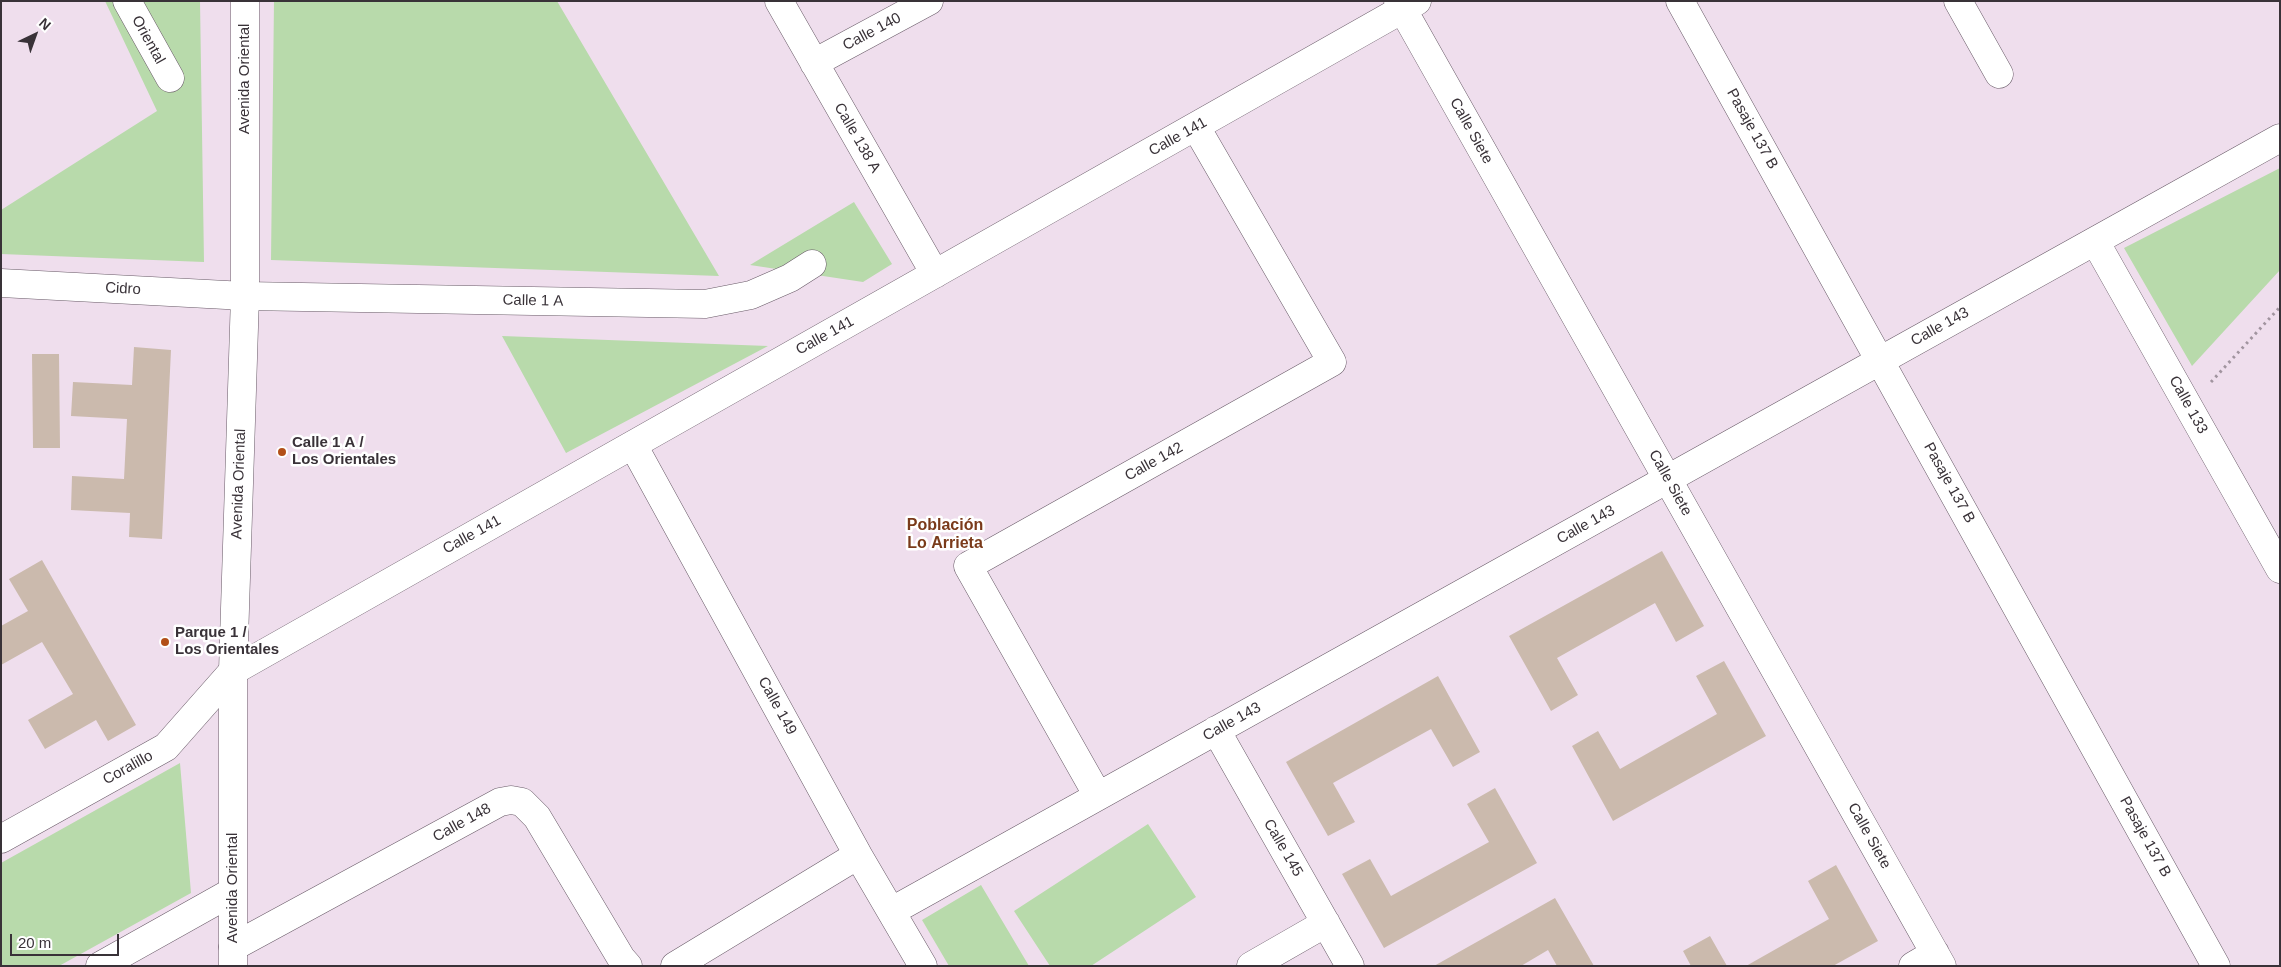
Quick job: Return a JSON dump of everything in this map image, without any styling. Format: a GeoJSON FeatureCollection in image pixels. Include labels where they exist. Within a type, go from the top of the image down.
{"type":"FeatureCollection","features":[{"type":"Feature","properties":{"kind":"street","name":"Oriental"},"geometry":{"type":"LineString","coordinates":[[127,1],[170,78]]}},
{"type":"Feature","properties":{"kind":"street","name":"Avenida Oriental"},"geometry":{"type":"LineString","coordinates":[[233,956],[233,671],[244,296],[245,1]]}},
{"type":"Feature","properties":{"kind":"street","name":"Calle 138 A"},"geometry":{"type":"LineString","coordinates":[[779,1],[935,274]]}},
{"type":"Feature","properties":{"kind":"street","name":"Calle 140"},"geometry":{"type":"LineString","coordinates":[[814,63],[929,1]]}},
{"type":"Feature","properties":{"kind":"street","name":"Pasaje 137 B"},"geometry":{"type":"LineString","coordinates":[[1680,1],[2216,966]]}},
{"type":"Feature","properties":{"kind":"street","name":"Calle 141"},"geometry":{"type":"LineString","coordinates":[[233,671],[1196,127],[1406,4]]}},
{"type":"Feature","properties":{"kind":"street","name":"Calle Siete"},"geometry":{"type":"LineString","coordinates":[[1406,4],[1668,479],[1930,962]]}},
{"type":"Feature","properties":{"kind":"street"},"geometry":{"type":"LineString","coordinates":[[1965,4],[1999,74]]}},
{"type":"Feature","properties":{"kind":"street","name":"Calle 142"},"geometry":{"type":"LineString","coordinates":[[1098,796],[968,566],[1332,362],[1196,127]]}},
{"type":"Feature","properties":{"kind":"street","name":"Calle 143"},"geometry":{"type":"LineString","coordinates":[[892,911],[2280,138]]}},
{"type":"Feature","properties":{"kind":"street","name":"Calle 133"},"geometry":{"type":"LineString","coordinates":[[2095,241],[2280,569]]}},
{"type":"Feature","properties":{"kind":"street","name":"Calle 1 A"},"geometry":{"type":"LineString","coordinates":[[244,296],[705,304],[751,295],[790,278],[812,264]]}},
{"type":"Feature","properties":{"kind":"street","name":"Cidro"},"geometry":{"type":"LineString","coordinates":[[1,283],[244,296]]}},
{"type":"Feature","properties":{"kind":"street","name":"Calle 149"},"geometry":{"type":"LineString","coordinates":[[633,445],[858,855],[923,966]]}},
{"type":"Feature","properties":{"kind":"street","name":"Coralillo"},"geometry":{"type":"LineString","coordinates":[[1,839],[166,747],[233,671]]}},
{"type":"Feature","properties":{"kind":"street","name":"Calle 145"},"geometry":{"type":"LineString","coordinates":[[1216,730],[1350,966]]}},
{"type":"Feature","properties":{"kind":"street","name":"Calle 148"},"geometry":{"type":"LineString","coordinates":[[233,956],[500,802],[511,800],[522,802],[538,817],[621,958],[628,966]]}},
{"type":"Feature","properties":{"kind":"street"},"geometry":{"type":"LineString","coordinates":[[675,966],[858,855]]}},
{"type":"Feature","properties":{"kind":"street"},"geometry":{"type":"LineString","coordinates":[[100,966],[232,892]]}},
{"type":"Feature","properties":{"kind":"street"},"geometry":{"type":"LineString","coordinates":[[1251,966],[1326,923]]}},
{"type":"Feature","properties":{"kind":"path"},"geometry":{"type":"LineString","coordinates":[[2189,407],[2280,307]]}},
{"type":"Feature","properties":{"kind":"green space"},"geometry":{"type":"Polygon","coordinates":[[[105,1],[200,1],[204,262],[1,254],[1,210],[157,111],[105,1]]]}},
{"type":"Feature","properties":{"kind":"green space"},"geometry":{"type":"Polygon","coordinates":[[[274,1],[557,1],[719,276],[271,260],[274,1]]]}},
{"type":"Feature","properties":{"kind":"green space"},"geometry":{"type":"Polygon","coordinates":[[[2280,168],[2280,270],[2192,366],[2124,248],[2280,168]]]}},
{"type":"Feature","properties":{"kind":"green space"},"geometry":{"type":"Polygon","coordinates":[[[854,202],[892,264],[863,282],[750,265],[854,202]]]}},
{"type":"Feature","properties":{"kind":"green space"},"geometry":{"type":"Polygon","coordinates":[[[502,336],[768,346],[566,453],[502,336]]]}},
{"type":"Feature","properties":{"kind":"green space"},"geometry":{"type":"Polygon","coordinates":[[[180,763],[191,893],[59,966],[1,966],[1,863],[180,763]]]}},
{"type":"Feature","properties":{"kind":"green space"},"geometry":{"type":"Polygon","coordinates":[[[1148,824],[1196,897],[1091,966],[1050,966],[1014,911],[1148,824]]]}},
{"type":"Feature","properties":{"kind":"green space"},"geometry":{"type":"Polygon","coordinates":[[[981,885],[1029,966],[949,966],[922,920],[981,885]]]}},
{"type":"Feature","properties":{"kind":"building"},"geometry":{"type":"Polygon","coordinates":[[[134,347],[171,350],[162,539],[129,537],[130,513],[71,510],[72,476],[124,479],[127,419],[71,416],[73,382],[132,385],[134,347]]]}},
{"type":"Feature","properties":{"kind":"building"},"geometry":{"type":"Polygon","coordinates":[[[32,354],[59,354],[60,448],[33,448],[32,354]]]}},
{"type":"Feature","properties":{"kind":"building"},"geometry":{"type":"Polygon","coordinates":[[[1662,551],[1704,626],[1676,642],[1655,603],[1557,658],[1578,695],[1551,711],[1509,636],[1662,551]]]}},
{"type":"Feature","properties":{"kind":"building"},"geometry":{"type":"Polygon","coordinates":[[[42,560],[136,725],[108,741],[96,720],[45,749],[28,720],[73,694],[42,642],[1,665],[1,626],[28,611],[9,579],[42,560]]]}},
{"type":"Feature","properties":{"kind":"building"},"geometry":{"type":"Polygon","coordinates":[[[1724,661],[1766,736],[1613,821],[1572,746],[1598,731],[1620,769],[1717,714],[1696,676],[1724,661]]]}},
{"type":"Feature","properties":{"kind":"building"},"geometry":{"type":"Polygon","coordinates":[[[1438,676],[1480,752],[1453,767],[1431,729],[1333,783],[1355,822],[1328,836],[1286,762],[1438,676]]]}},
{"type":"Feature","properties":{"kind":"building"},"geometry":{"type":"Polygon","coordinates":[[[1495,788],[1537,863],[1384,948],[1342,874],[1370,859],[1391,896],[1489,842],[1467,804],[1495,788]]]}},
{"type":"Feature","properties":{"kind":"building"},"geometry":{"type":"Polygon","coordinates":[[[1836,865],[1878,941],[1833,966],[1746,966],[1829,919],[1808,881],[1836,865]]]}},
{"type":"Feature","properties":{"kind":"building"},"geometry":{"type":"Polygon","coordinates":[[[1555,898],[1594,966],[1557,966],[1548,950],[1521,966],[1434,966],[1555,898]]]}},
{"type":"Feature","properties":{"kind":"building"},"geometry":{"type":"Polygon","coordinates":[[[1710,936],[1727,966],[1691,966],[1683,951],[1710,936]]]}},
{"type":"Feature","properties":{"kind":"place","name":"Calle 1 A / Los Orientales"},"geometry":{"type":"Point","coordinates":[282,452]}},
{"type":"Feature","properties":{"kind":"place","name":"Parque 1 / Los Orientales"},"geometry":{"type":"Point","coordinates":[165,642]}},
{"type":"Feature","properties":{"kind":"district","name":"Población Lo Arrieta"},"geometry":{"type":"Point","coordinates":[945,535]}}]}
